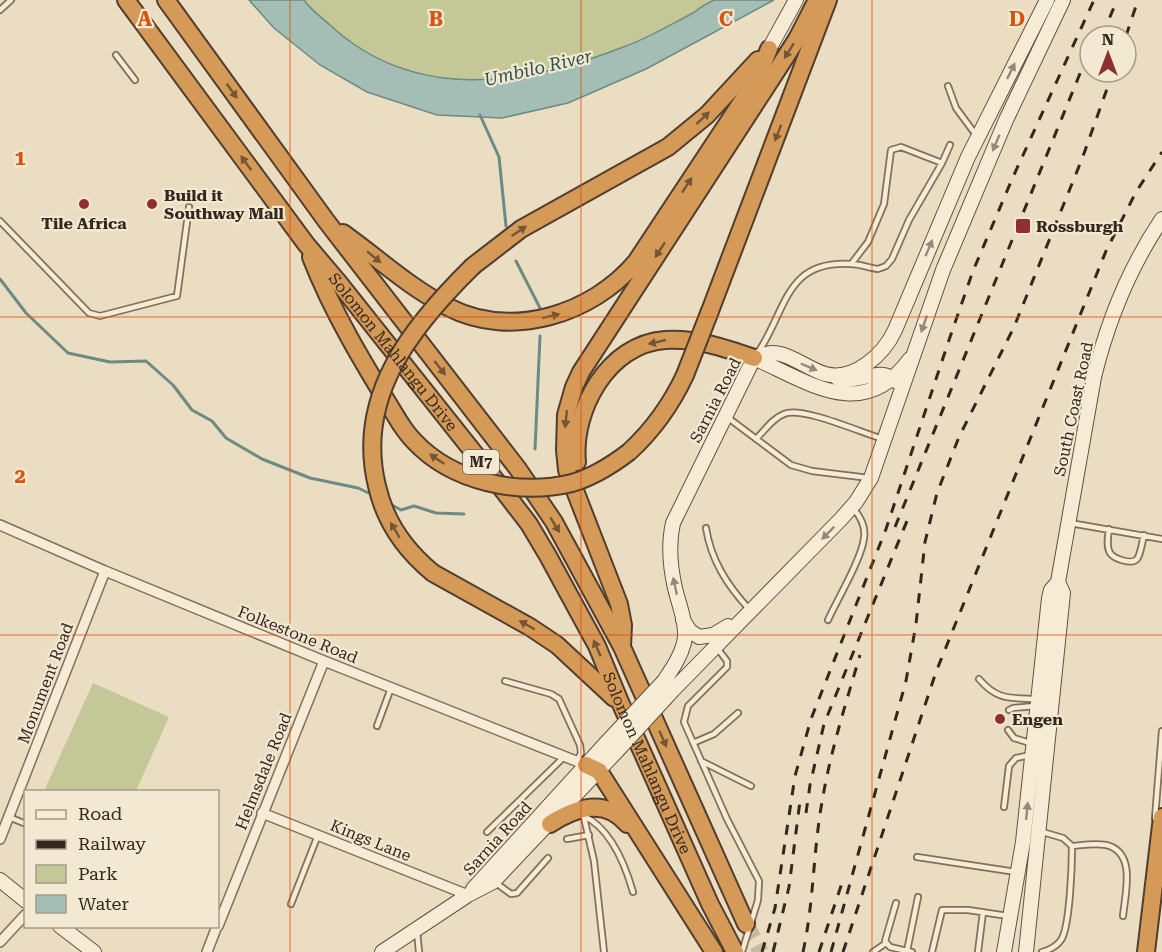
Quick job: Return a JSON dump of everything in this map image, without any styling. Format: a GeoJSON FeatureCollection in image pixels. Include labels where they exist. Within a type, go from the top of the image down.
{"type":"FeatureCollection","features":[{"type":"Feature","properties":{"kind":"highway","name":"Solomon Mahlangu Drive"},"geometry":{"type":"LineString","coordinates":[[126,0],[306,244],[361,310],[529,524],[597,646],[710,904],[735,952]]}},
{"type":"Feature","properties":{"kind":"highway","name":"Solomon Mahlangu Drive"},"geometry":{"type":"LineString","coordinates":[[166,0],[327,222],[541,503],[622,647],[746,924]]}},
{"type":"Feature","properties":{"kind":"highway"},"geometry":{"type":"LineString","coordinates":[[622,647],[621,612],[567,470],[566,415],[574,387],[581,372],[779,68],[817,0]]}},
{"type":"Feature","properties":{"kind":"highway"},"geometry":{"type":"LineString","coordinates":[[306,244],[328,298],[400,423],[414,441],[444,464],[476,479],[507,486],[546,486],[573,482],[607,467],[629,452],[659,420],[685,375],[828,0]]}},
{"type":"Feature","properties":{"kind":"highway"},"geometry":{"type":"LineString","coordinates":[[327,222],[408,282],[450,308],[465,314],[498,321],[528,320],[551,316],[578,307],[609,289],[636,262],[743,100],[759,73],[769,49]]}},
{"type":"Feature","properties":{"kind":"highway"},"geometry":{"type":"LineString","coordinates":[[620,702],[557,645],[530,627],[433,573],[403,544],[384,511],[372,467],[372,426],[377,405],[395,363],[414,334],[448,291],[473,266],[521,229],[668,147],[713,109],[769,49]]}},
{"type":"Feature","properties":{"kind":"highway"},"geometry":{"type":"LineString","coordinates":[[585,513],[576,454],[579,425],[583,411],[597,384],[619,360],[648,344],[671,340],[699,342],[754,358]]}},
{"type":"Feature","properties":{"kind":"highway"},"geometry":{"type":"LineString","coordinates":[[587,766],[645,845],[714,952]]}},
{"type":"Feature","properties":{"kind":"highway"},"geometry":{"type":"LineString","coordinates":[[550,824],[568,813],[583,812],[596,807],[612,811],[624,820],[645,845]]}},
{"type":"Feature","properties":{"kind":"highway"},"geometry":{"type":"LineString","coordinates":[[1146,952],[1162,817]]}},
{"type":"Feature","properties":{"kind":"main road"},"geometry":{"type":"LineString","coordinates":[[769,49],[796,0]]}},
{"type":"Feature","properties":{"kind":"main road"},"geometry":{"type":"LineString","coordinates":[[830,375],[842,374],[865,365],[880,354],[891,339],[978,138],[1047,0]]}},
{"type":"Feature","properties":{"kind":"main road","name":"Sarnia Road"},"geometry":{"type":"LineString","coordinates":[[468,895],[587,766],[612,746],[669,686],[716,646],[852,507],[871,478],[970,203],[1006,120],[1064,0]]}},
{"type":"Feature","properties":{"kind":"main road","name":"South Coast Road"},"geometry":{"type":"LineString","coordinates":[[1026,952],[1031,904],[1038,747],[1043,702],[1053,623],[1062,593],[1058,582],[1067,522],[1090,396],[1102,344],[1120,294],[1135,262],[1162,219]]}},
{"type":"Feature","properties":{"kind":"main road"},"geometry":{"type":"LineString","coordinates":[[754,358],[838,394],[857,394],[866,392],[892,378],[915,351]]}},
{"type":"Feature","properties":{"kind":"main road","name":"Sarnia Road"},"geometry":{"type":"LineString","coordinates":[[669,686],[685,631],[671,567],[671,532],[677,513],[754,358],[774,353],[830,375],[852,380],[878,374],[892,378]]}},
{"type":"Feature","properties":{"kind":"main road"},"geometry":{"type":"LineString","coordinates":[[892,378],[902,390]]}},
{"type":"Feature","properties":{"kind":"main road"},"geometry":{"type":"LineString","coordinates":[[683,619],[690,631],[696,636],[703,637],[713,635],[748,613]]}},
{"type":"Feature","properties":{"kind":"main road","name":"Sarnia Road"},"geometry":{"type":"LineString","coordinates":[[382,952],[468,895],[494,882],[550,824],[587,766]]}},
{"type":"Feature","properties":{"kind":"main road","name":"South Coast Road"},"geometry":{"type":"LineString","coordinates":[[1004,952],[1019,872],[1033,839]]}},
{"type":"Feature","properties":{"kind":"main road"},"geometry":{"type":"LineString","coordinates":[[0,880],[24,899]]}},
{"type":"Feature","properties":{"kind":"main road"},"geometry":{"type":"LineString","coordinates":[[1014,900],[1031,904]]}},
{"type":"Feature","properties":{"kind":"main road"},"geometry":{"type":"LineString","coordinates":[[61,928],[94,952]]}},
{"type":"Feature","properties":{"kind":"street","name":"Folkestone Road"},"geometry":{"type":"LineString","coordinates":[[0,525],[324,661],[587,766]]}},
{"type":"Feature","properties":{"kind":"street","name":"Monument Road"},"geometry":{"type":"LineString","coordinates":[[0,839],[105,571]]}},
{"type":"Feature","properties":{"kind":"street","name":"Helmsdale Road"},"geometry":{"type":"LineString","coordinates":[[219,921],[324,661]]}},
{"type":"Feature","properties":{"kind":"street","name":"Kings Lane"},"geometry":{"type":"LineString","coordinates":[[262,813],[468,895]]}},
{"type":"Feature","properties":{"kind":"street"},"geometry":{"type":"LineString","coordinates":[[0,942],[24,916]]}},
{"type":"Feature","properties":{"kind":"street","name":"Helmsdale Road"},"geometry":{"type":"LineString","coordinates":[[207,952],[216,928]]}},
{"type":"Feature","properties":{"kind":"lane"},"geometry":{"type":"LineString","coordinates":[[0,10],[11,0]]}},
{"type":"Feature","properties":{"kind":"lane"},"geometry":{"type":"LineString","coordinates":[[116,54],[135,80]]}},
{"type":"Feature","properties":{"kind":"lane"},"geometry":{"type":"LineString","coordinates":[[948,86],[956,108],[978,138]]}},
{"type":"Feature","properties":{"kind":"lane"},"geometry":{"type":"LineString","coordinates":[[754,358],[798,280],[819,266],[852,263],[878,268],[889,263],[909,220],[942,163],[950,144]]}},
{"type":"Feature","properties":{"kind":"lane"},"geometry":{"type":"LineString","coordinates":[[852,263],[868,242],[884,204],[891,150],[901,147],[942,163]]}},
{"type":"Feature","properties":{"kind":"lane"},"geometry":{"type":"LineString","coordinates":[[0,221],[90,314],[100,316],[177,296],[189,207]]}},
{"type":"Feature","properties":{"kind":"lane"},"geometry":{"type":"LineString","coordinates":[[756,439],[775,420],[793,411],[812,415],[885,440]]}},
{"type":"Feature","properties":{"kind":"lane"},"geometry":{"type":"LineString","coordinates":[[725,415],[791,465],[812,471],[871,478]]}},
{"type":"Feature","properties":{"kind":"lane"},"geometry":{"type":"LineString","coordinates":[[828,620],[864,538],[862,522],[852,507]]}},
{"type":"Feature","properties":{"kind":"lane"},"geometry":{"type":"LineString","coordinates":[[1067,522],[1162,539]]}},
{"type":"Feature","properties":{"kind":"lane"},"geometry":{"type":"LineString","coordinates":[[706,528],[716,563],[748,613]]}},
{"type":"Feature","properties":{"kind":"lane"},"geometry":{"type":"LineString","coordinates":[[1109,529],[1110,554],[1128,561],[1137,558],[1144,535]]}},
{"type":"Feature","properties":{"kind":"lane"},"geometry":{"type":"LineString","coordinates":[[716,646],[727,662],[727,667],[693,699],[686,710],[684,722],[760,885],[758,900],[742,952]]}},
{"type":"Feature","properties":{"kind":"lane"},"geometry":{"type":"LineString","coordinates":[[979,679],[995,694],[1008,698],[1043,702]]}},
{"type":"Feature","properties":{"kind":"lane"},"geometry":{"type":"LineString","coordinates":[[505,681],[551,694],[560,699],[587,766]]}},
{"type":"Feature","properties":{"kind":"lane"},"geometry":{"type":"LineString","coordinates":[[377,726],[391,688]]}},
{"type":"Feature","properties":{"kind":"lane"},"geometry":{"type":"LineString","coordinates":[[1009,710],[1043,702]]}},
{"type":"Feature","properties":{"kind":"lane"},"geometry":{"type":"LineString","coordinates":[[693,744],[714,735],[738,713]]}},
{"type":"Feature","properties":{"kind":"lane"},"geometry":{"type":"LineString","coordinates":[[1008,730],[1010,735],[1018,740],[1038,747]]}},
{"type":"Feature","properties":{"kind":"lane"},"geometry":{"type":"LineString","coordinates":[[1158,840],[1155,825],[1156,794],[1162,731]]}},
{"type":"Feature","properties":{"kind":"lane"},"geometry":{"type":"LineString","coordinates":[[1004,807],[1008,769],[1011,762],[1038,747]]}},
{"type":"Feature","properties":{"kind":"lane"},"geometry":{"type":"LineString","coordinates":[[487,832],[565,756]]}},
{"type":"Feature","properties":{"kind":"lane"},"geometry":{"type":"LineString","coordinates":[[701,761],[752,786]]}},
{"type":"Feature","properties":{"kind":"lane"},"geometry":{"type":"LineString","coordinates":[[583,812],[602,913],[604,952]]}},
{"type":"Feature","properties":{"kind":"lane"},"geometry":{"type":"LineString","coordinates":[[583,812],[606,833],[628,874],[633,892]]}},
{"type":"Feature","properties":{"kind":"lane"},"geometry":{"type":"LineString","coordinates":[[9,817],[24,823]]}},
{"type":"Feature","properties":{"kind":"lane"},"geometry":{"type":"LineString","coordinates":[[291,904],[318,835]]}},
{"type":"Feature","properties":{"kind":"lane"},"geometry":{"type":"LineString","coordinates":[[567,839],[589,835]]}},
{"type":"Feature","properties":{"kind":"lane"},"geometry":{"type":"LineString","coordinates":[[1033,839],[1063,838],[1072,846],[1107,845],[1117,852],[1125,861],[1127,872],[1123,916]]}},
{"type":"Feature","properties":{"kind":"lane"},"geometry":{"type":"LineString","coordinates":[[1041,952],[1059,942],[1063,936],[1071,885],[1072,846]]}},
{"type":"Feature","properties":{"kind":"lane"},"geometry":{"type":"LineString","coordinates":[[917,857],[1019,872]]}},
{"type":"Feature","properties":{"kind":"lane"},"geometry":{"type":"LineString","coordinates":[[494,882],[510,893],[517,893],[548,858]]}},
{"type":"Feature","properties":{"kind":"lane"},"geometry":{"type":"LineString","coordinates":[[886,944],[910,951],[918,897]]}},
{"type":"Feature","properties":{"kind":"lane"},"geometry":{"type":"LineString","coordinates":[[886,944],[886,935],[896,903]]}},
{"type":"Feature","properties":{"kind":"lane"},"geometry":{"type":"LineString","coordinates":[[932,952],[942,910],[1011,916]]}},
{"type":"Feature","properties":{"kind":"lane"},"geometry":{"type":"LineString","coordinates":[[978,952],[983,912]]}},
{"type":"Feature","properties":{"kind":"lane"},"geometry":{"type":"LineString","coordinates":[[417,930],[419,952]]}},
{"type":"Feature","properties":{"kind":"lane"},"geometry":{"type":"LineString","coordinates":[[873,952],[886,944]]}},
{"type":"Feature","properties":{"kind":"green space"},"geometry":{"type":"Polygon","coordinates":[[[304,0],[714,0],[650,35],[578,63],[503,80],[466,81],[430,77],[381,59],[336,32],[304,0]]]}},
{"type":"Feature","properties":{"kind":"green space"},"geometry":{"type":"Polygon","coordinates":[[[93,683],[169,717],[136,790],[44,790],[93,683]]]}},
{"type":"Feature","properties":{"kind":"water"},"geometry":{"type":"Polygon","coordinates":[[[249,0],[304,0],[330,25],[363,50],[398,67],[435,77],[473,80],[511,77],[588,60],[642,39],[715,0],[774,0],[646,69],[568,103],[502,118],[437,115],[367,92],[320,65],[274,28],[249,0]]]}},
{"type":"Feature","properties":{"kind":"waterway"},"geometry":{"type":"LineString","coordinates":[[480,115],[499,157],[506,226]]}},
{"type":"Feature","properties":{"kind":"waterway"},"geometry":{"type":"LineString","coordinates":[[516,261],[542,312]]}},
{"type":"Feature","properties":{"kind":"waterway"},"geometry":{"type":"LineString","coordinates":[[0,279],[26,313],[68,353],[110,362],[146,361],[173,385],[192,410],[212,421],[226,438],[262,459],[310,478],[358,488],[373,495]]}},
{"type":"Feature","properties":{"kind":"waterway"},"geometry":{"type":"LineString","coordinates":[[535,449],[540,336]]}},
{"type":"Feature","properties":{"kind":"waterway"},"geometry":{"type":"LineString","coordinates":[[390,504],[401,510],[414,506],[436,513],[464,514]]}},
{"type":"Feature","properties":{"kind":"tunnel"},"geometry":{"type":"LineString","coordinates":[[746,924],[761,952]]}},
{"type":"Feature","properties":{"kind":"railway"},"geometry":{"type":"LineString","coordinates":[[762,952],[775,908],[795,776],[811,719],[886,529],[973,271],[1094,0]]}},
{"type":"Feature","properties":{"kind":"railway"},"geometry":{"type":"LineString","coordinates":[[1107,24],[1117,0]]}},
{"type":"Feature","properties":{"kind":"railway"},"geometry":{"type":"LineString","coordinates":[[1130,24],[1138,0]]}},
{"type":"Feature","properties":{"kind":"railway"},"geometry":{"type":"LineString","coordinates":[[895,527],[1078,78]]}},
{"type":"Feature","properties":{"kind":"railway"},"geometry":{"type":"LineString","coordinates":[[831,952],[906,681],[916,624],[925,542],[937,493],[959,437],[1014,327],[1082,159],[1109,84]]}},
{"type":"Feature","properties":{"kind":"railway"},"geometry":{"type":"LineString","coordinates":[[843,952],[936,672],[1106,251],[1136,192],[1162,152]]}},
{"type":"Feature","properties":{"kind":"railway"},"geometry":{"type":"LineString","coordinates":[[806,813],[824,724],[909,516]]}},
{"type":"Feature","properties":{"kind":"railway"},"geometry":{"type":"LineString","coordinates":[[803,952],[825,784],[860,655]]}},
{"type":"Feature","properties":{"kind":"railway"},"geometry":{"type":"LineString","coordinates":[[773,952],[789,887],[800,801]]}},
{"type":"Feature","properties":{"kind":"railway"},"geometry":{"type":"LineString","coordinates":[[819,952],[842,883]]}},
{"type":"Feature","properties":{"kind":"place","name":"Tile Africa"},"geometry":{"type":"Point","coordinates":[84,204]}},
{"type":"Feature","properties":{"kind":"place","name":"Build it Southway Mall"},"geometry":{"type":"Point","coordinates":[152,204]}},
{"type":"Feature","properties":{"kind":"place","name":"Rossburgh"},"geometry":{"type":"Point","coordinates":[1023,226]}},
{"type":"Feature","properties":{"kind":"place","name":"Engen"},"geometry":{"type":"Point","coordinates":[1000,719]}},
{"type":"Feature","properties":{"kind":"water label","name":"Umbilo River"},"geometry":{"type":"Point","coordinates":[538,68]}}]}
